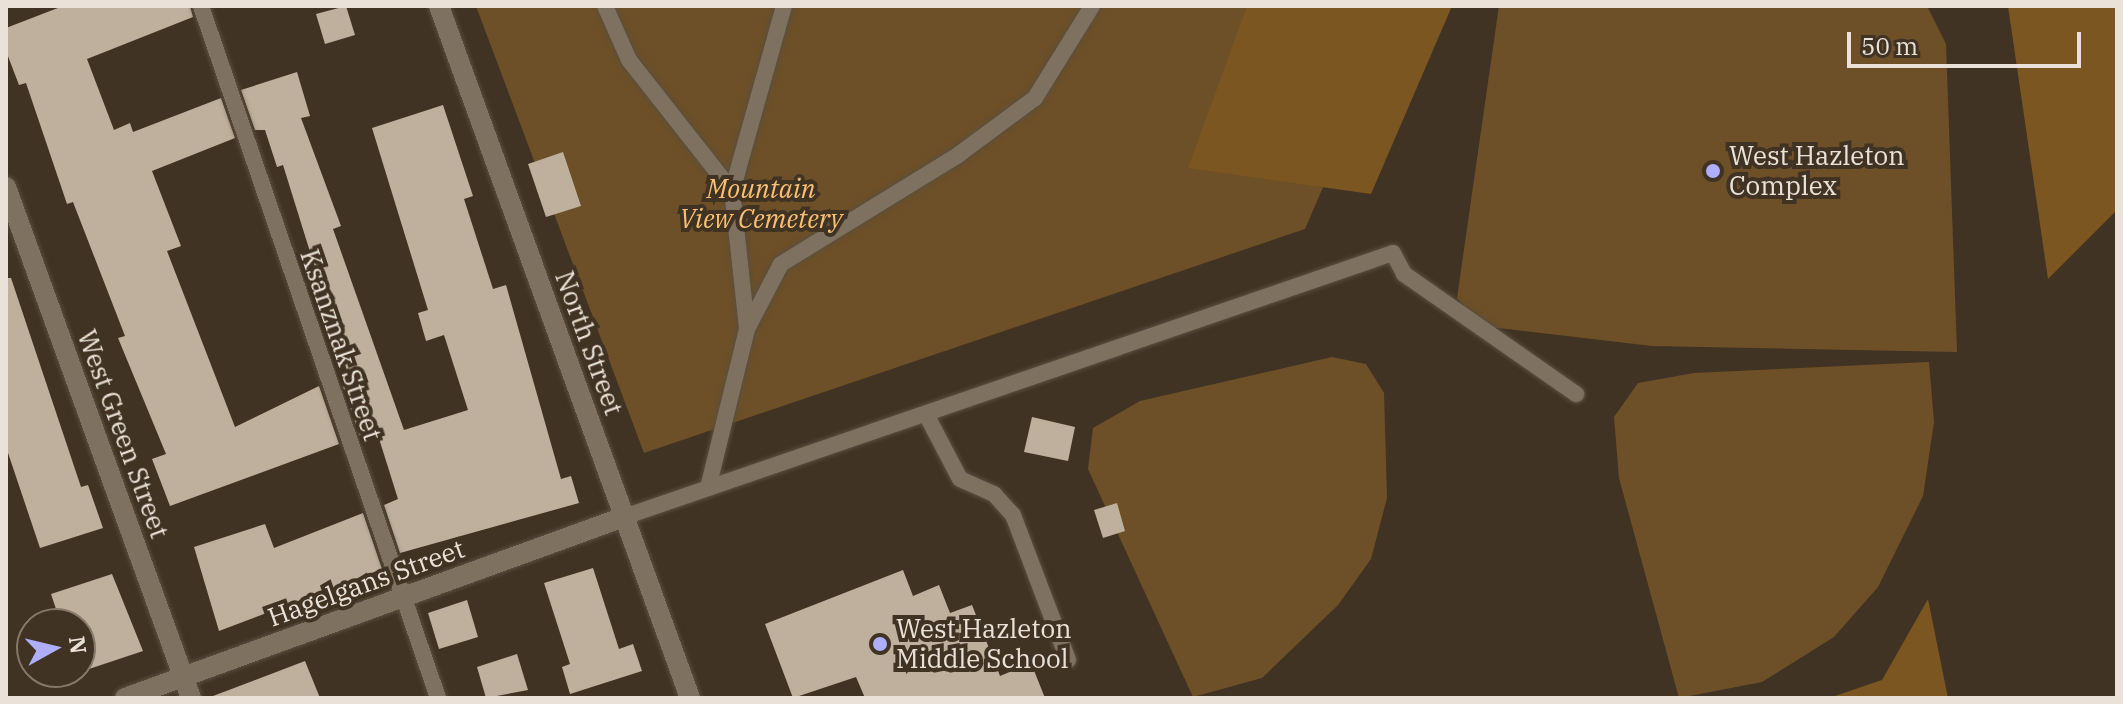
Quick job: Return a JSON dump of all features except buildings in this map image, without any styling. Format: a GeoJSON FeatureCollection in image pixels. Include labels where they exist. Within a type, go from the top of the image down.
{"type":"FeatureCollection","features":[{"type":"Feature","properties":{"kind":"street","name":"North Street"},"geometry":{"type":"LineString","coordinates":[[439,6],[690,698]]}},
{"type":"Feature","properties":{"kind":"street","name":"West Green Street"},"geometry":{"type":"LineString","coordinates":[[6,187],[191,698]]}},
{"type":"Feature","properties":{"kind":"street","name":"Hagelgans Street"},"geometry":{"type":"LineString","coordinates":[[125,698],[624,517]]}},
{"type":"Feature","properties":{"kind":"lane","name":"Ksanznak Street"},"geometry":{"type":"LineString","coordinates":[[201,6],[438,698]]}},
{"type":"Feature","properties":{"kind":"lane"},"geometry":{"type":"LineString","coordinates":[[605,6],[629,60],[732,191]]}},
{"type":"Feature","properties":{"kind":"lane"},"geometry":{"type":"LineString","coordinates":[[747,329],[732,191],[784,6]]}},
{"type":"Feature","properties":{"kind":"lane"},"geometry":{"type":"LineString","coordinates":[[708,488],[747,329],[781,264],[958,155],[1035,98],[1092,6]]}},
{"type":"Feature","properties":{"kind":"lane"},"geometry":{"type":"LineString","coordinates":[[624,517],[1393,253],[1404,274],[1576,394]]}},
{"type":"Feature","properties":{"kind":"lane"},"geometry":{"type":"LineString","coordinates":[[926,414],[960,479],[994,494],[1013,515],[1068,660]]}},
{"type":"Feature","properties":{"kind":"green space","name":"Mountain View Cemetery"},"geometry":{"type":"Polygon","coordinates":[[[476,6],[1401,6],[1305,229],[644,453],[476,6]]]}},
{"type":"Feature","properties":{"kind":"green space","name":"West Hazleton Complex"},"geometry":{"type":"Polygon","coordinates":[[[1499,6],[1927,6],[1946,44],[1957,352],[1652,346],[1481,326],[1457,298],[1499,6]]]}},
{"type":"Feature","properties":{"kind":"green space"},"geometry":{"type":"Polygon","coordinates":[[[1332,357],[1366,364],[1384,393],[1387,498],[1371,559],[1338,605],[1262,678],[1193,697],[1088,469],[1093,428],[1140,401],[1332,357]]]}},
{"type":"Feature","properties":{"kind":"green space"},"geometry":{"type":"Polygon","coordinates":[[[1929,362],[1934,422],[1923,496],[1878,587],[1834,637],[1762,682],[1679,698],[1619,478],[1614,417],[1638,383],[1694,373],[1929,362]]]}},
{"type":"Feature","properties":{"kind":"shaded area"},"geometry":{"type":"Polygon","coordinates":[[[1247,6],[1452,6],[1371,194],[1188,168],[1247,6]]]}},
{"type":"Feature","properties":{"kind":"shaded area"},"geometry":{"type":"Polygon","coordinates":[[[2008,6],[2117,6],[2117,210],[2048,279],[2008,6]]]}},
{"type":"Feature","properties":{"kind":"shaded area"},"geometry":{"type":"Polygon","coordinates":[[[1928,599],[1948,698],[1829,698],[1882,680],[1928,599]]]}},
{"type":"Feature","properties":{"kind":"place","name":"West Hazleton Complex"},"geometry":{"type":"Point","coordinates":[1713,171]}},
{"type":"Feature","properties":{"kind":"place","name":"West Hazleton Middle School"},"geometry":{"type":"Point","coordinates":[880,644]}}]}
